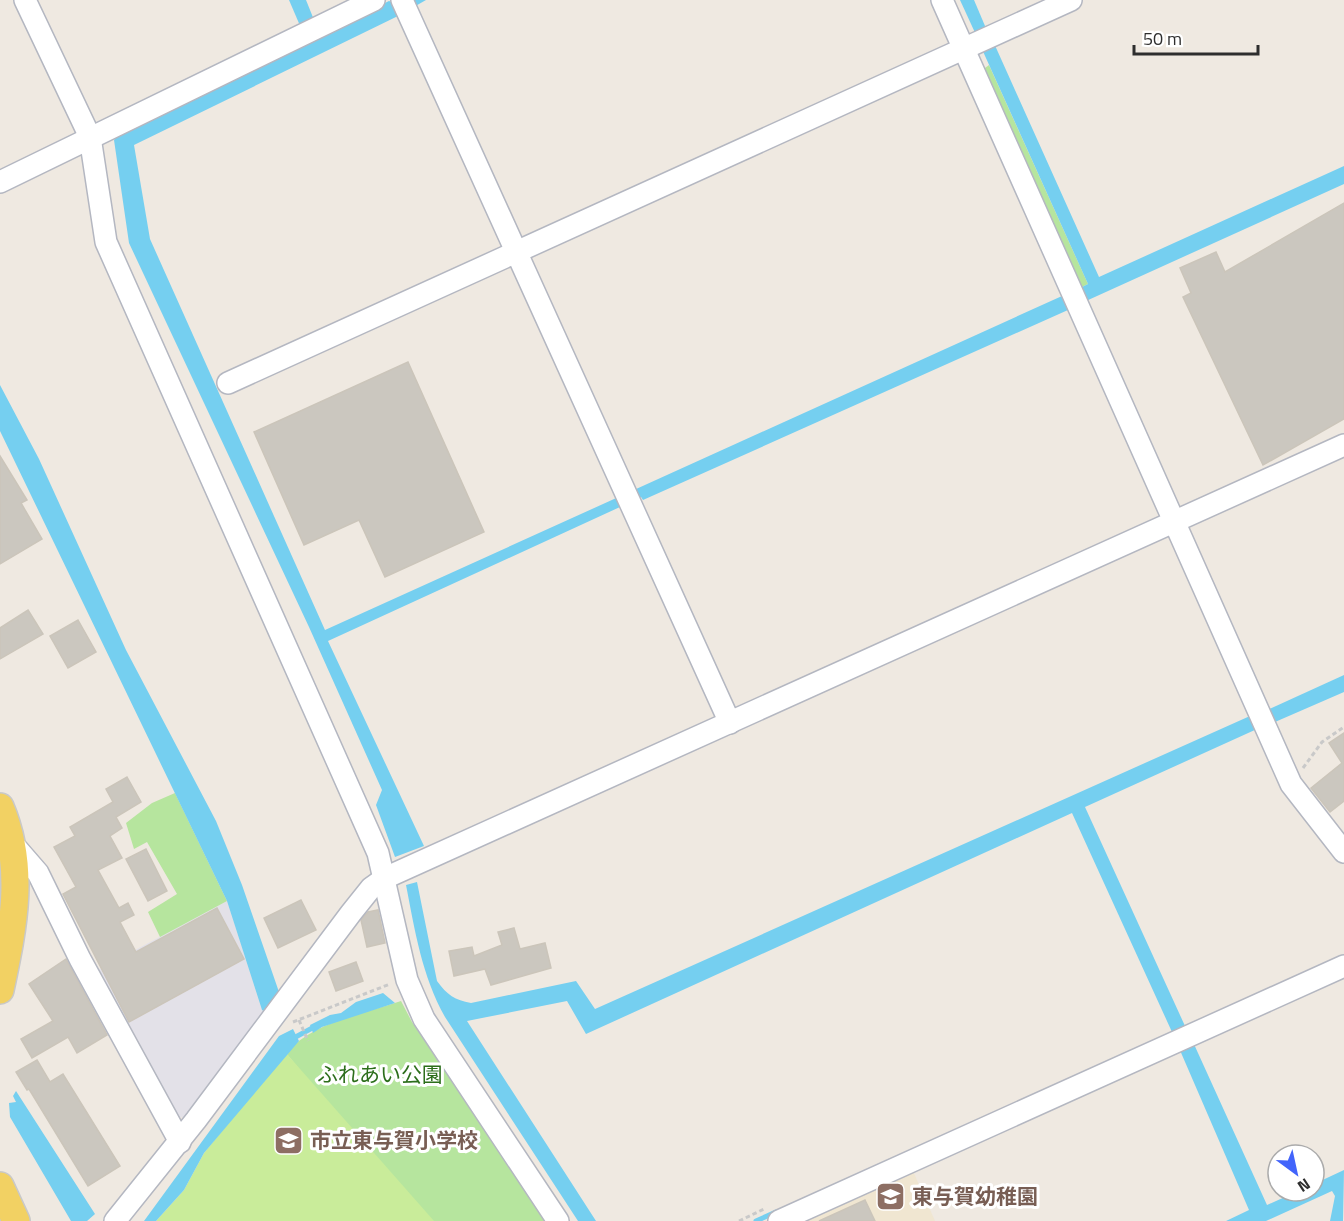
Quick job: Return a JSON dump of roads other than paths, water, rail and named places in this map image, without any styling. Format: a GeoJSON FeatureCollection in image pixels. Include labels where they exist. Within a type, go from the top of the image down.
{"type":"FeatureCollection","features":[{"type":"Feature","properties":{"kind":"main road"},"geometry":{"type":"LineString","coordinates":[[0,807],[12,843],[16,887],[15,923],[0,990]]}},
{"type":"Feature","properties":{"kind":"main road"},"geometry":{"type":"LineString","coordinates":[[0,1186],[16,1221]]}},
{"type":"Feature","properties":{"kind":"street"},"geometry":{"type":"LineString","coordinates":[[25,0],[90,137],[106,242],[366,824],[385,878],[407,980],[424,1019],[558,1221]]}},
{"type":"Feature","properties":{"kind":"street"},"geometry":{"type":"LineString","coordinates":[[0,182],[374,0]]}},
{"type":"Feature","properties":{"kind":"street"},"geometry":{"type":"LineString","coordinates":[[942,0],[977,42],[1078,308],[1291,784],[1344,852]]}},
{"type":"Feature","properties":{"kind":"street"},"geometry":{"type":"LineString","coordinates":[[228,384],[1071,0]]}},
{"type":"Feature","properties":{"kind":"street"},"geometry":{"type":"LineString","coordinates":[[405,7],[730,723]]}},
{"type":"Feature","properties":{"kind":"street"},"geometry":{"type":"LineString","coordinates":[[115,1221],[180,1142],[371,888],[385,878],[1344,446]]}},
{"type":"Feature","properties":{"kind":"street"},"geometry":{"type":"LineString","coordinates":[[12,843],[38,873],[80,959],[180,1142]]}},
{"type":"Feature","properties":{"kind":"street"},"geometry":{"type":"LineString","coordinates":[[779,1221],[1344,966]]}},
{"type":"Feature","properties":{"kind":"water"},"geometry":{"type":"Polygon","coordinates":[[[289,0],[306,0],[314,20],[301,28],[289,0]]]}},
{"type":"Feature","properties":{"kind":"water"},"geometry":{"type":"Polygon","coordinates":[[[404,0],[426,0],[398,16],[134,145],[150,239],[325,630],[1062,296],[1068,310],[643,500],[641,497],[328,641],[424,846],[395,857],[376,805],[382,790],[309,627],[129,243],[114,140],[119,134],[389,1],[396,4],[404,0]]]}},
{"type":"Feature","properties":{"kind":"water"},"geometry":{"type":"Polygon","coordinates":[[[960,0],[974,0],[988,33],[977,37],[960,0]]]}},
{"type":"Feature","properties":{"kind":"water"},"geometry":{"type":"Polygon","coordinates":[[[993,41],[1099,277],[1344,166],[1344,184],[1086,301],[1080,288],[1088,284],[981,47],[993,41]]]}},
{"type":"Feature","properties":{"kind":"water"},"geometry":{"type":"Polygon","coordinates":[[[0,385],[39,459],[126,650],[216,821],[242,885],[279,992],[265,1012],[262,1010],[227,901],[0,431],[0,385]]]}},
{"type":"Feature","properties":{"kind":"water"},"geometry":{"type":"Polygon","coordinates":[[[1344,675],[1344,692],[1275,722],[1267,710],[1344,675]]]}},
{"type":"Feature","properties":{"kind":"water"},"geometry":{"type":"Polygon","coordinates":[[[1250,716],[1257,729],[1085,807],[1185,1026],[1172,1032],[1072,813],[586,1034],[567,1001],[467,1021],[596,1221],[578,1221],[445,1017],[430,986],[416,936],[406,885],[417,882],[437,981],[452,996],[471,1003],[576,981],[595,1009],[1250,716]]]}},
{"type":"Feature","properties":{"kind":"water"},"geometry":{"type":"Polygon","coordinates":[[[383,993],[395,1003],[322,1027],[313,1033],[310,1025],[330,1015],[341,1013],[356,1002],[383,993]]]}},
{"type":"Feature","properties":{"kind":"water"},"geometry":{"type":"Polygon","coordinates":[[[293,1029],[299,1041],[204,1153],[184,1190],[156,1221],[144,1221],[279,1036],[293,1029]]]}},
{"type":"Feature","properties":{"kind":"water"},"geometry":{"type":"Polygon","coordinates":[[[1193,1042],[1267,1205],[1306,1203],[1266,1221],[1226,1221],[1249,1210],[1179,1048],[1193,1042]]]}},
{"type":"Feature","properties":{"kind":"water"},"geometry":{"type":"Polygon","coordinates":[[[16,1091],[95,1214],[87,1221],[71,1221],[10,1117],[9,1103],[16,1102],[13,1096],[16,1091]]]}},
{"type":"Feature","properties":{"kind":"water"},"geometry":{"type":"Polygon","coordinates":[[[1344,1170],[1343,1221],[1330,1221],[1335,1196],[1332,1191],[1326,1194],[1326,1178],[1344,1170]]]}},
{"type":"Feature","properties":{"kind":"waterway"},"geometry":{"type":"LineString","coordinates":[[290,1040],[316,1026]]}},
{"type":"Feature","properties":{"kind":"waterway"},"geometry":{"type":"LineString","coordinates":[[756,1221],[776,1212]]}},
{"type":"Feature","properties":{"kind":"place","name":"市立東与賀小学校"},"geometry":{"type":"Point","coordinates":[289,1140]}},
{"type":"Feature","properties":{"kind":"place","name":"東与賀幼稚園"},"geometry":{"type":"Point","coordinates":[891,1196]}},
{"type":"Feature","properties":{"kind":"park label","name":"ふれあい公園"},"geometry":{"type":"Point","coordinates":[380,1074]}}]}
